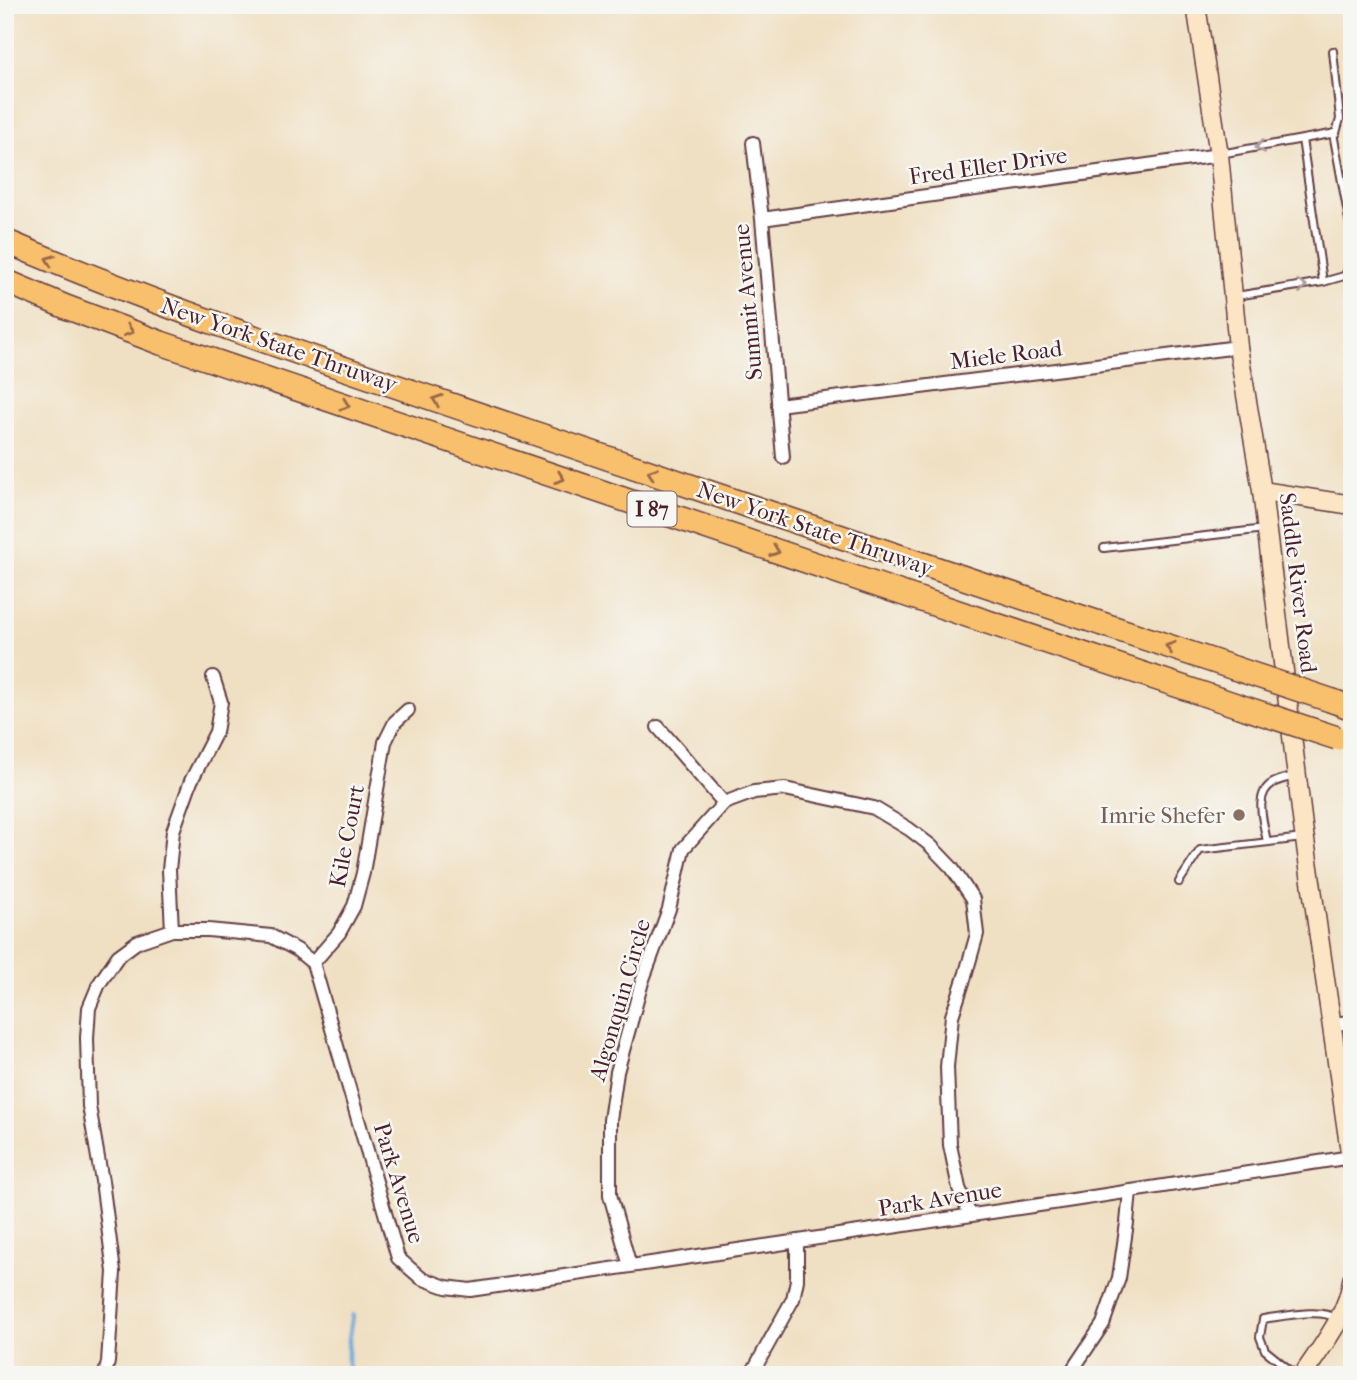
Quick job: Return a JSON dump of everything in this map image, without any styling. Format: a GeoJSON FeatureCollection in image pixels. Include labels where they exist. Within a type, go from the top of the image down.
{"type":"FeatureCollection","features":[{"type":"Feature","properties":{"kind":"highway","name":"New York State Thruway"},"geometry":{"type":"LineString","coordinates":[[6,241],[94,278],[316,359],[1342,705]]}},
{"type":"Feature","properties":{"kind":"highway","name":"New York State Thruway"},"geometry":{"type":"LineString","coordinates":[[5,281],[66,307],[227,365],[1344,741]]}},
{"type":"Feature","properties":{"kind":"main road","name":"Saddle River Road"},"geometry":{"type":"LineString","coordinates":[[1196,5],[1219,155],[1238,347],[1262,491],[1305,838],[1351,1162]]}},
{"type":"Feature","properties":{"kind":"main road"},"geometry":{"type":"LineString","coordinates":[[1262,491],[1352,505]]}},
{"type":"Feature","properties":{"kind":"main road"},"geometry":{"type":"LineString","coordinates":[[1304,1375],[1343,1317],[1352,1280]]}},
{"type":"Feature","properties":{"kind":"street","name":"Summit Avenue"},"geometry":{"type":"LineString","coordinates":[[753,143],[783,457]]}},
{"type":"Feature","properties":{"kind":"street","name":"Fred Eller Drive"},"geometry":{"type":"LineString","coordinates":[[762,219],[1219,155]]}},
{"type":"Feature","properties":{"kind":"street","name":"Miele Road"},"geometry":{"type":"LineString","coordinates":[[778,405],[1238,347]]}},
{"type":"Feature","properties":{"kind":"street"},"geometry":{"type":"LineString","coordinates":[[172,930],[169,870],[173,831],[191,781],[216,732],[220,702],[213,677]]}},
{"type":"Feature","properties":{"kind":"street","name":"Kile Court"},"geometry":{"type":"LineString","coordinates":[[313,963],[339,933],[354,906],[363,873],[385,742],[395,722],[408,710]]}},
{"type":"Feature","properties":{"kind":"street"},"geometry":{"type":"LineString","coordinates":[[658,727],[724,803]]}},
{"type":"Feature","properties":{"kind":"street","name":"Algonquin Circle"},"geometry":{"type":"LineString","coordinates":[[630,1266],[610,1195],[610,1120],[617,1072],[642,982],[669,909],[683,849],[724,803],[754,792],[785,789],[874,808],[930,845],[952,869],[973,899],[977,934],[952,1016],[947,1067],[950,1145],[959,1188],[970,1216]]}},
{"type":"Feature","properties":{"kind":"street"},"geometry":{"type":"LineString","coordinates":[[105,1375],[114,1272],[89,1106],[87,1038],[89,1008],[99,984],[118,956],[137,942],[172,930],[208,930],[271,936],[297,950],[313,963]]}},
{"type":"Feature","properties":{"kind":"street","name":"Park Avenue"},"geometry":{"type":"LineString","coordinates":[[313,963],[398,1258],[421,1278],[446,1287],[470,1290],[1130,1191],[1351,1162]]}},
{"type":"Feature","properties":{"kind":"street"},"geometry":{"type":"LineString","coordinates":[[1332,1025],[1352,1021]]}},
{"type":"Feature","properties":{"kind":"street"},"geometry":{"type":"LineString","coordinates":[[1069,1375],[1103,1324],[1119,1278],[1130,1191]]}},
{"type":"Feature","properties":{"kind":"street"},"geometry":{"type":"LineString","coordinates":[[751,1375],[793,1299],[797,1280],[797,1241]]}},
{"type":"Feature","properties":{"kind":"lane"},"geometry":{"type":"LineString","coordinates":[[1219,155],[1336,133],[1340,119],[1333,51]]}},
{"type":"Feature","properties":{"kind":"lane"},"geometry":{"type":"LineString","coordinates":[[1333,133],[1352,236]]}},
{"type":"Feature","properties":{"kind":"lane"},"geometry":{"type":"LineString","coordinates":[[1302,139],[1322,282]]}},
{"type":"Feature","properties":{"kind":"lane"},"geometry":{"type":"LineString","coordinates":[[1234,296],[1322,282],[1344,276],[1352,265]]}},
{"type":"Feature","properties":{"kind":"lane"},"geometry":{"type":"LineString","coordinates":[[1104,548],[1267,528]]}},
{"type":"Feature","properties":{"kind":"lane"},"geometry":{"type":"LineString","coordinates":[[1267,842],[1261,805],[1264,792],[1270,785],[1297,775]]}},
{"type":"Feature","properties":{"kind":"lane"},"geometry":{"type":"LineString","coordinates":[[1179,882],[1200,850],[1305,838]]}},
{"type":"Feature","properties":{"kind":"lane"},"geometry":{"type":"LineString","coordinates":[[1296,1375],[1265,1350],[1260,1336],[1263,1319],[1318,1313],[1343,1317]]}},
{"type":"Feature","properties":{"kind":"waterway"},"geometry":{"type":"LineString","coordinates":[[350,1375],[348,1353],[353,1315]]}},
{"type":"Feature","properties":{"kind":"place","name":"Imrie Shefer"},"geometry":{"type":"Point","coordinates":[1239,815]}}]}
